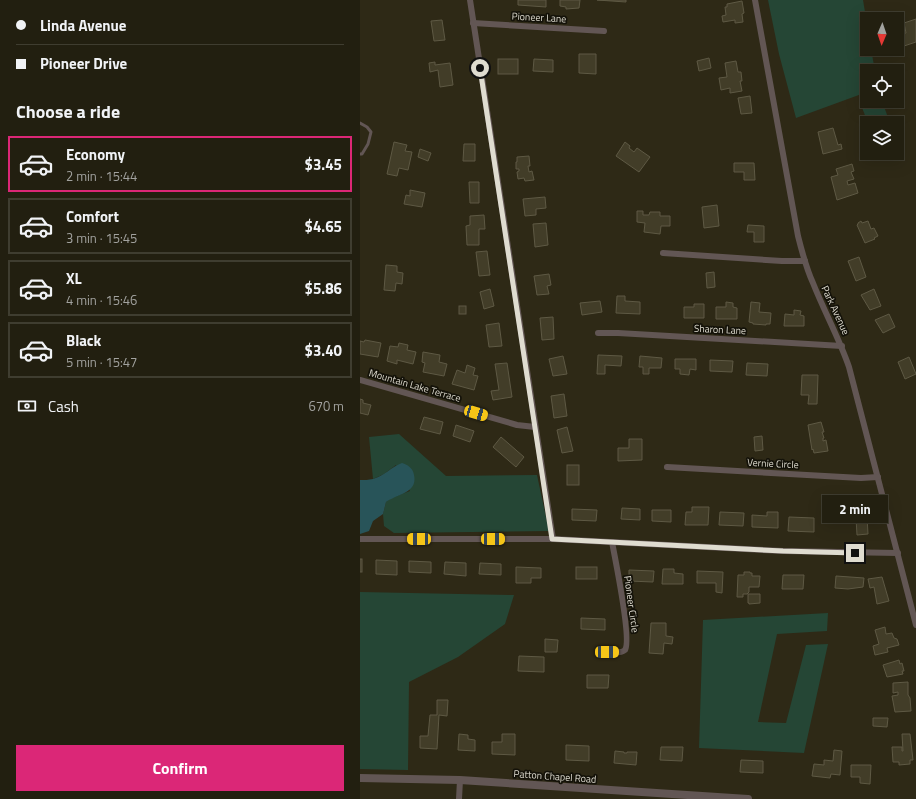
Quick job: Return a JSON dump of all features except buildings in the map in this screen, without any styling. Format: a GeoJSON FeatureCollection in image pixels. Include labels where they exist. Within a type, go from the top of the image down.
{"type":"FeatureCollection","features":[{"type":"Feature","properties":{"kind":"street"},"geometry":{"type":"LineString","coordinates":[[470,0],[552,539]]}},
{"type":"Feature","properties":{"kind":"street","name":"Park Avenue"},"geometry":{"type":"LineString","coordinates":[[756,0],[798,236],[805,261],[820,302],[842,346],[849,367],[916,625]]}},
{"type":"Feature","properties":{"kind":"street","name":"Pioneer Lane"},"geometry":{"type":"LineString","coordinates":[[473,23],[604,31]]}},
{"type":"Feature","properties":{"kind":"street"},"geometry":{"type":"LineString","coordinates":[[663,253],[782,261],[805,261]]}},
{"type":"Feature","properties":{"kind":"street","name":"Sharon Lane"},"geometry":{"type":"LineString","coordinates":[[598,333],[842,346]]}},
{"type":"Feature","properties":{"kind":"street","name":"Mountain Lake Terrace"},"geometry":{"type":"LineString","coordinates":[[360,380],[535,428]]}},
{"type":"Feature","properties":{"kind":"street","name":"Vernie Circle"},"geometry":{"type":"LineString","coordinates":[[667,467],[861,478],[878,477]]}},
{"type":"Feature","properties":{"kind":"street"},"geometry":{"type":"LineString","coordinates":[[360,539],[552,539],[783,551],[898,553]]}},
{"type":"Feature","properties":{"kind":"street","name":"Pioneer Circle"},"geometry":{"type":"LineString","coordinates":[[607,652],[624,651],[626,648],[627,633],[626,619],[612,542]]}},
{"type":"Feature","properties":{"kind":"street","name":"Patton Chapel Road"},"geometry":{"type":"LineString","coordinates":[[360,778],[460,780],[748,799]]}},
{"type":"Feature","properties":{"kind":"street"},"geometry":{"type":"LineString","coordinates":[[459,799],[460,780]]}},
{"type":"Feature","properties":{"kind":"lane"},"geometry":{"type":"LineString","coordinates":[[360,123],[367,127],[371,132],[368,144],[362,154],[360,154]]}},
{"type":"Feature","properties":{"kind":"green space"},"geometry":{"type":"Polygon","coordinates":[[[768,0],[863,0],[865,12],[860,12],[860,56],[872,56],[874,64],[860,64],[860,95],[796,118],[779,54],[768,0]]]}},
{"type":"Feature","properties":{"kind":"green space"},"geometry":{"type":"Polygon","coordinates":[[[862,108],[885,108],[887,116],[865,116],[862,108]]]}},
{"type":"Feature","properties":{"kind":"green space"},"geometry":{"type":"Polygon","coordinates":[[[399,434],[446,476],[537,475],[549,531],[394,533],[384,526],[383,514],[386,502],[391,498],[410,491],[396,465],[384,474],[373,479],[369,437],[399,434]]]}},
{"type":"Feature","properties":{"kind":"green space"},"geometry":{"type":"Polygon","coordinates":[[[360,592],[514,595],[505,624],[458,657],[409,682],[408,770],[360,769],[360,592]]]}},
{"type":"Feature","properties":{"kind":"green space"},"geometry":{"type":"Polygon","coordinates":[[[828,613],[827,631],[777,634],[758,722],[786,723],[806,645],[828,644],[804,753],[699,748],[703,620],[828,613]]]}},
{"type":"Feature","properties":{"kind":"water"},"geometry":{"type":"Polygon","coordinates":[[[402,463],[413,470],[413,486],[406,492],[386,502],[383,514],[373,521],[369,531],[360,534],[360,480],[377,478],[402,463]]]}},
{"type":"Feature","properties":{"kind":"route"},"geometry":{"type":"LineString","coordinates":[[480,68],[552,539],[783,551],[855,553]]}}]}
